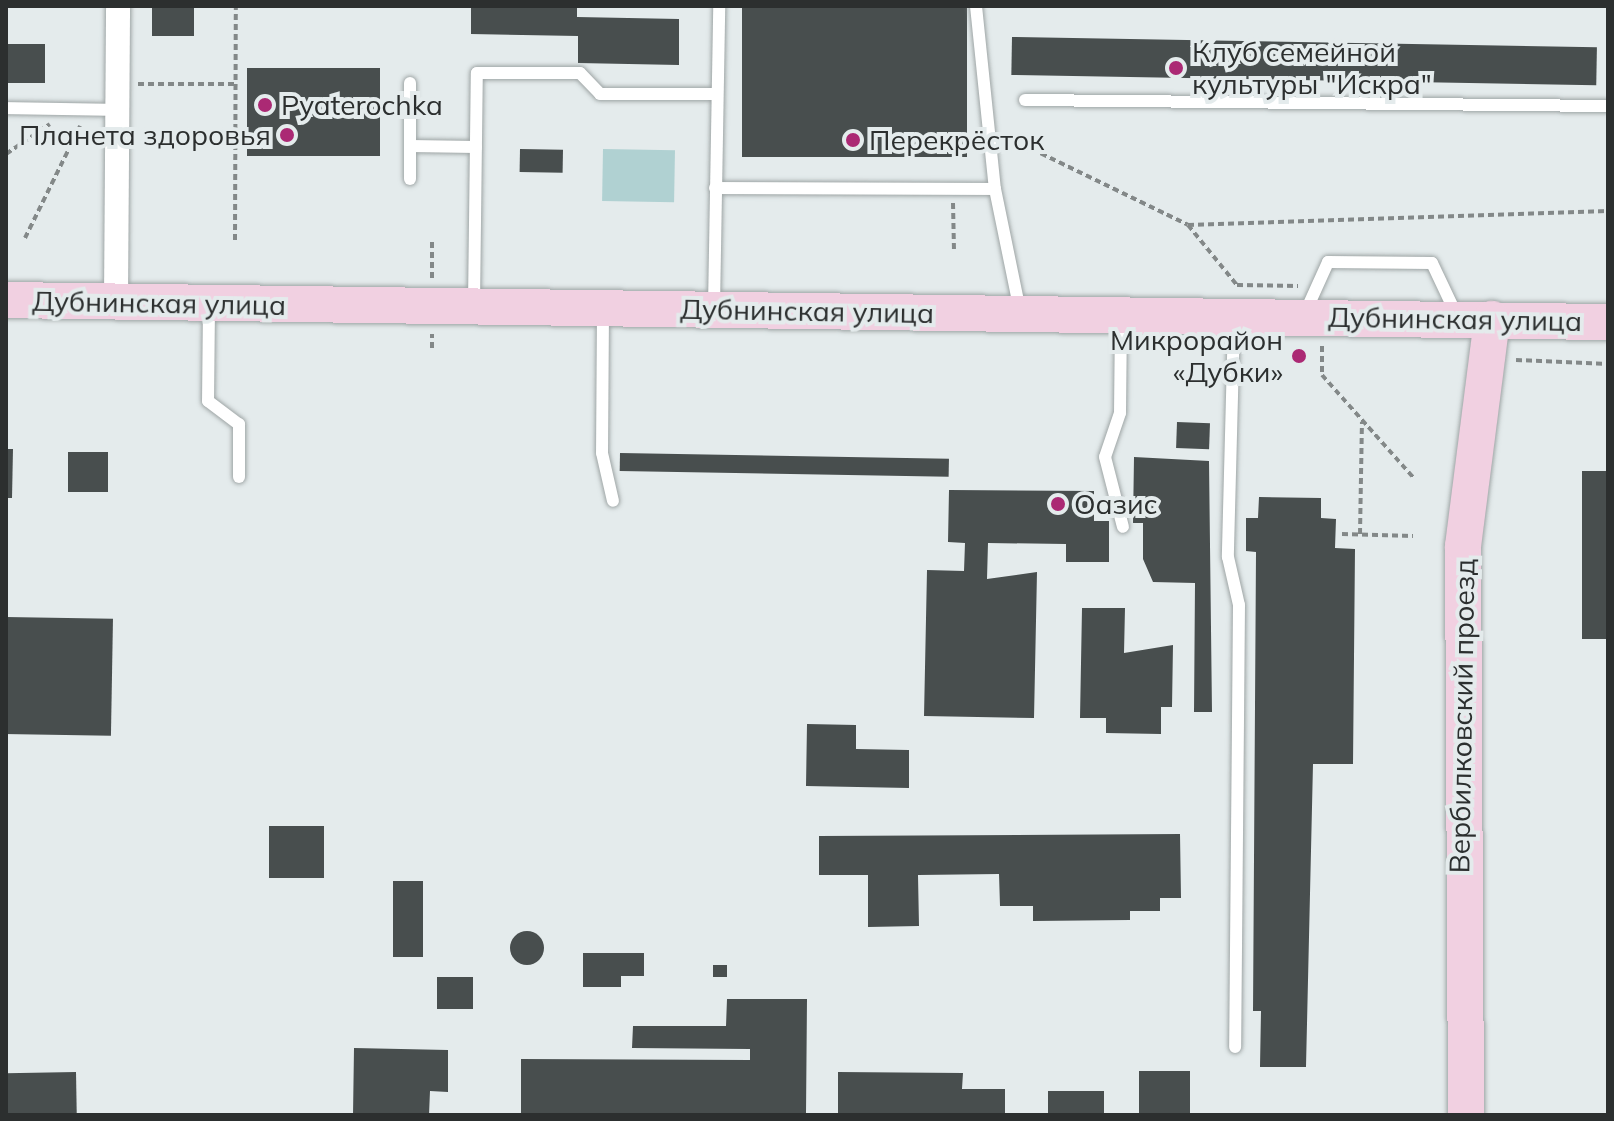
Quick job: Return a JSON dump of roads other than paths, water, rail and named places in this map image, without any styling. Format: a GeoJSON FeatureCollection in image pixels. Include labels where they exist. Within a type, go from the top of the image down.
{"type":"FeatureCollection","features":[{"type":"Feature","properties":{"kind":"street"},"geometry":{"type":"LineString","coordinates":[[116,301],[118,6]]}},
{"type":"Feature","properties":{"kind":"street","name":"Дубнинская улица"},"geometry":{"type":"LineString","coordinates":[[6,300],[1314,315],[1608,322]]}},
{"type":"Feature","properties":{"kind":"street","name":"Вербилковский проезд"},"geometry":{"type":"LineString","coordinates":[[1466,1115],[1463,546],[1475,319]]}},
{"type":"Feature","properties":{"kind":"lane"},"geometry":{"type":"LineString","coordinates":[[714,310],[719,6]]}},
{"type":"Feature","properties":{"kind":"lane"},"geometry":{"type":"LineString","coordinates":[[976,6],[995,189],[1021,314]]}},
{"type":"Feature","properties":{"kind":"lane"},"geometry":{"type":"LineString","coordinates":[[474,307],[477,73],[580,73],[600,94],[717,94]]}},
{"type":"Feature","properties":{"kind":"lane"},"geometry":{"type":"LineString","coordinates":[[410,83],[410,179]]}},
{"type":"Feature","properties":{"kind":"lane"},"geometry":{"type":"LineString","coordinates":[[1025,100],[1608,106]]}},
{"type":"Feature","properties":{"kind":"lane"},"geometry":{"type":"LineString","coordinates":[[6,108],[117,110]]}},
{"type":"Feature","properties":{"kind":"lane"},"geometry":{"type":"LineString","coordinates":[[410,146],[476,147]]}},
{"type":"Feature","properties":{"kind":"lane"},"geometry":{"type":"LineString","coordinates":[[715,188],[995,189]]}},
{"type":"Feature","properties":{"kind":"lane"},"geometry":{"type":"LineString","coordinates":[[1314,315],[1328,262],[1432,263],[1475,319]]}},
{"type":"Feature","properties":{"kind":"lane"},"geometry":{"type":"LineString","coordinates":[[209,303],[208,401],[239,424],[239,477]]}},
{"type":"Feature","properties":{"kind":"lane"},"geometry":{"type":"LineString","coordinates":[[603,308],[602,453],[613,501]]}},
{"type":"Feature","properties":{"kind":"lane"},"geometry":{"type":"LineString","coordinates":[[1121,315],[1120,413],[1105,457],[1123,527]]}},
{"type":"Feature","properties":{"kind":"lane"},"geometry":{"type":"LineString","coordinates":[[1234,316],[1228,557],[1239,605],[1235,1047]]}},
{"type":"Feature","properties":{"kind":"place","name":"Клуб семейной культуры \"Искра\""},"geometry":{"type":"Point","coordinates":[1176,68]}},
{"type":"Feature","properties":{"kind":"place","name":"Pyaterochka"},"geometry":{"type":"Point","coordinates":[265,105]}},
{"type":"Feature","properties":{"kind":"place","name":"Планета здоровья"},"geometry":{"type":"Point","coordinates":[287,135]}},
{"type":"Feature","properties":{"kind":"place","name":"Перекрёсток"},"geometry":{"type":"Point","coordinates":[853,140]}},
{"type":"Feature","properties":{"kind":"place","name":"Микрорайон «Дубки»"},"geometry":{"type":"Point","coordinates":[1299,356]}},
{"type":"Feature","properties":{"kind":"place","name":"Оазис"},"geometry":{"type":"Point","coordinates":[1058,504]}}]}
